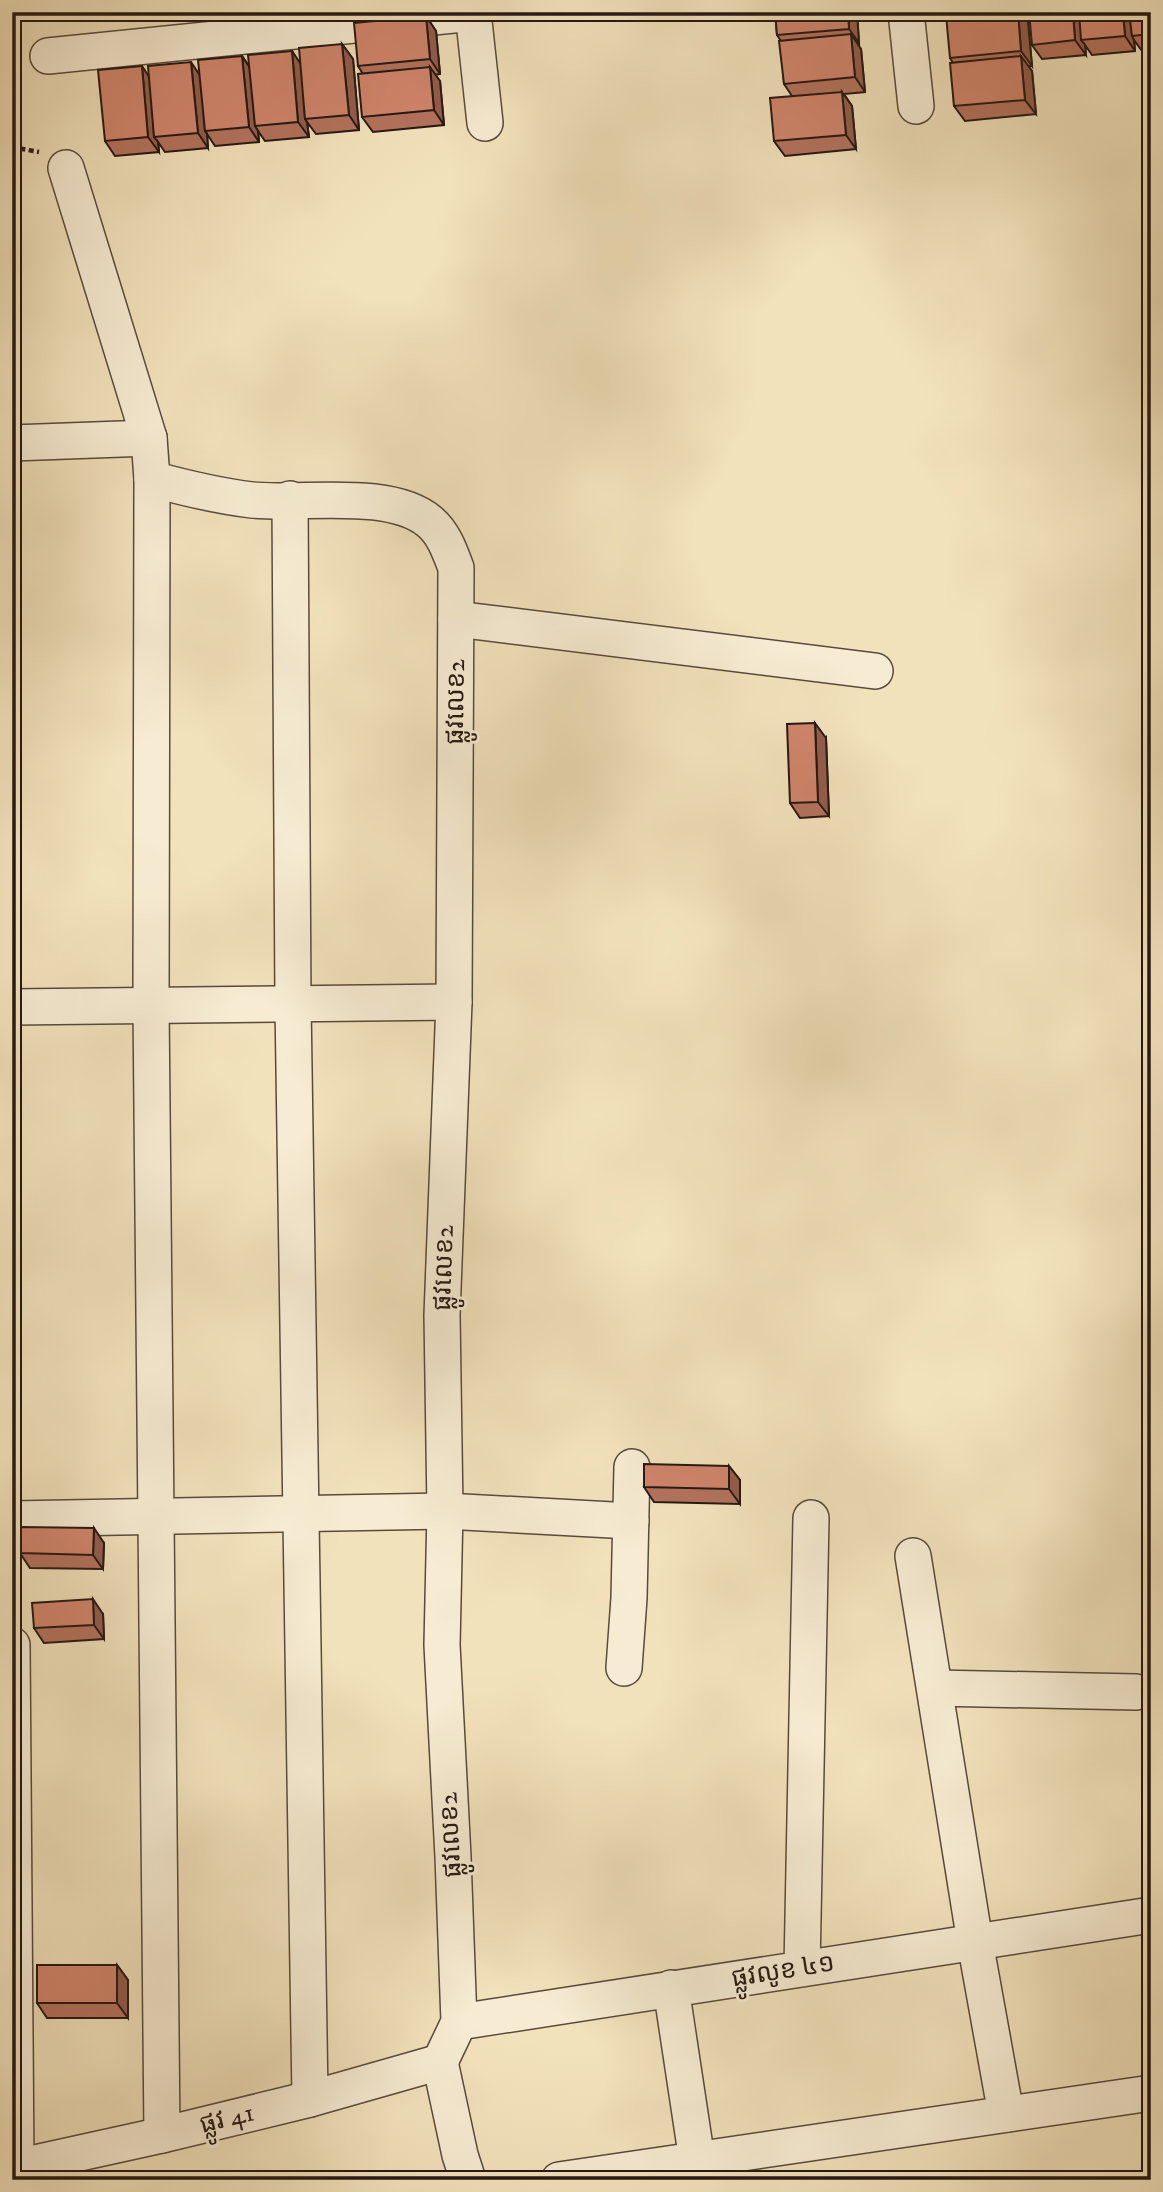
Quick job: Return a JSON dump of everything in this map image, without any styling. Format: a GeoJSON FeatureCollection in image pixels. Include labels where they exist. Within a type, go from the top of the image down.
{"type":"FeatureCollection","features":[{"type":"Feature","properties":{"kind":"street"},"geometry":{"type":"LineString","coordinates":[[906,12],[916,106]]}},
{"type":"Feature","properties":{"kind":"street"},"geometry":{"type":"LineString","coordinates":[[48,56],[473,13],[485,123]]}},
{"type":"Feature","properties":{"kind":"street"},"geometry":{"type":"LineString","coordinates":[[66,167],[149,438],[152,479],[151,1006],[162,2135]]}},
{"type":"Feature","properties":{"kind":"street"},"geometry":{"type":"LineString","coordinates":[[12,443],[149,438]]}},
{"type":"Feature","properties":{"kind":"street"},"geometry":{"type":"LineString","coordinates":[[152,479],[187,489],[254,500],[289,499],[293,1004],[310,2099]]}},
{"type":"Feature","properties":{"kind":"street","name":"ផ្លូវលេខ2"},"geometry":{"type":"LineString","coordinates":[[289,499],[379,503],[406,508],[430,522],[446,541],[456,568],[454,1002],[442,1315],[445,1511],[442,1645],[459,2022]]}},
{"type":"Feature","properties":{"kind":"street"},"geometry":{"type":"LineString","coordinates":[[456,619],[875,671]]}},
{"type":"Feature","properties":{"kind":"street"},"geometry":{"type":"LineString","coordinates":[[12,1007],[454,1002]]}},
{"type":"Feature","properties":{"kind":"street"},"geometry":{"type":"LineString","coordinates":[[624,1668],[632,1467]]}},
{"type":"Feature","properties":{"kind":"street"},"geometry":{"type":"LineString","coordinates":[[12,1519],[445,1511],[631,1521]]}},
{"type":"Feature","properties":{"kind":"street"},"geometry":{"type":"LineString","coordinates":[[802,1968],[811,1518]]}},
{"type":"Feature","properties":{"kind":"street"},"geometry":{"type":"LineString","coordinates":[[914,1556],[975,1942],[1006,2114]]}},
{"type":"Feature","properties":{"kind":"street"},"geometry":{"type":"LineString","coordinates":[[12,1645],[14,2168]]}},
{"type":"Feature","properties":{"kind":"street"},"geometry":{"type":"LineString","coordinates":[[934,1688],[1136,1692]]}},
{"type":"Feature","properties":{"kind":"street","name":"ផ្លូវលូខ ៤១"},"geometry":{"type":"LineString","coordinates":[[459,2022],[1151,1915]]}},
{"type":"Feature","properties":{"kind":"street"},"geometry":{"type":"LineString","coordinates":[[671,1988],[698,2160]]}},
{"type":"Feature","properties":{"kind":"street"},"geometry":{"type":"LineString","coordinates":[[459,2022],[440,2062],[468,2180]]}},
{"type":"Feature","properties":{"kind":"street","name":"ផ្លូវ 41"},"geometry":{"type":"LineString","coordinates":[[14,2168],[310,2099],[440,2062]]}},
{"type":"Feature","properties":{"kind":"street"},"geometry":{"type":"LineString","coordinates":[[559,2180],[1151,2093]]}},
{"type":"Feature","properties":{"kind":"path"},"geometry":{"type":"LineString","coordinates":[[12,147],[36,150]]}},
{"type":"Feature","properties":{"kind":"building"},"geometry":{"type":"Polygon","coordinates":[[[775,12],[848,12],[849,29],[777,35],[775,12]]]}},
{"type":"Feature","properties":{"kind":"building"},"geometry":{"type":"Polygon","coordinates":[[[1018,12],[1021,51],[950,58],[946,15],[1018,12]]]}},
{"type":"Feature","properties":{"kind":"building"},"geometry":{"type":"Polygon","coordinates":[[[1029,12],[1073,12],[1075,40],[1032,45],[1029,12]]]}},
{"type":"Feature","properties":{"kind":"building"},"geometry":{"type":"Polygon","coordinates":[[[1079,12],[1123,12],[1125,36],[1081,40],[1079,12]]]}},
{"type":"Feature","properties":{"kind":"building"},"geometry":{"type":"Polygon","coordinates":[[[1129,12],[1151,12],[1151,34],[1132,36],[1129,12]]]}},
{"type":"Feature","properties":{"kind":"building"},"geometry":{"type":"Polygon","coordinates":[[[426,16],[430,59],[358,66],[354,23],[426,16]]]}},
{"type":"Feature","properties":{"kind":"building"},"geometry":{"type":"Polygon","coordinates":[[[851,34],[855,77],[784,84],[779,41],[851,34]]]}},
{"type":"Feature","properties":{"kind":"building"},"geometry":{"type":"Polygon","coordinates":[[[342,44],[349,115],[305,119],[299,48],[342,44]]]}},
{"type":"Feature","properties":{"kind":"building"},"geometry":{"type":"Polygon","coordinates":[[[292,51],[298,122],[255,126],[248,55],[292,51]]]}},
{"type":"Feature","properties":{"kind":"building"},"geometry":{"type":"Polygon","coordinates":[[[242,56],[249,127],[205,131],[198,60],[242,56]]]}},
{"type":"Feature","properties":{"kind":"building"},"geometry":{"type":"Polygon","coordinates":[[[1021,56],[1025,100],[954,106],[950,63],[1021,56]]]}},
{"type":"Feature","properties":{"kind":"building"},"geometry":{"type":"Polygon","coordinates":[[[191,62],[198,133],[154,137],[148,66],[191,62]]]}},
{"type":"Feature","properties":{"kind":"building"},"geometry":{"type":"Polygon","coordinates":[[[142,66],[148,137],[105,141],[98,70],[142,66]]]}},
{"type":"Feature","properties":{"kind":"building"},"geometry":{"type":"Polygon","coordinates":[[[430,67],[434,110],[362,117],[358,74],[430,67]]]}},
{"type":"Feature","properties":{"kind":"building"},"geometry":{"type":"Polygon","coordinates":[[[842,92],[846,135],[774,141],[770,98],[842,92]]]}},
{"type":"Feature","properties":{"kind":"building"},"geometry":{"type":"Polygon","coordinates":[[[815,723],[818,802],[790,803],[787,724],[815,723]]]}},
{"type":"Feature","properties":{"kind":"building"},"geometry":{"type":"Polygon","coordinates":[[[644,1464],[729,1466],[729,1489],[644,1487],[644,1464]]]}},
{"type":"Feature","properties":{"kind":"building"},"geometry":{"type":"Polygon","coordinates":[[[21,1527],[94,1528],[93,1555],[20,1553],[21,1527]]]}},
{"type":"Feature","properties":{"kind":"building"},"geometry":{"type":"Polygon","coordinates":[[[93,1599],[94,1625],[34,1628],[32,1603],[93,1599]]]}},
{"type":"Feature","properties":{"kind":"building"},"geometry":{"type":"Polygon","coordinates":[[[37,1965],[117,1965],[117,2003],[37,2003],[37,1965]]]}}]}
